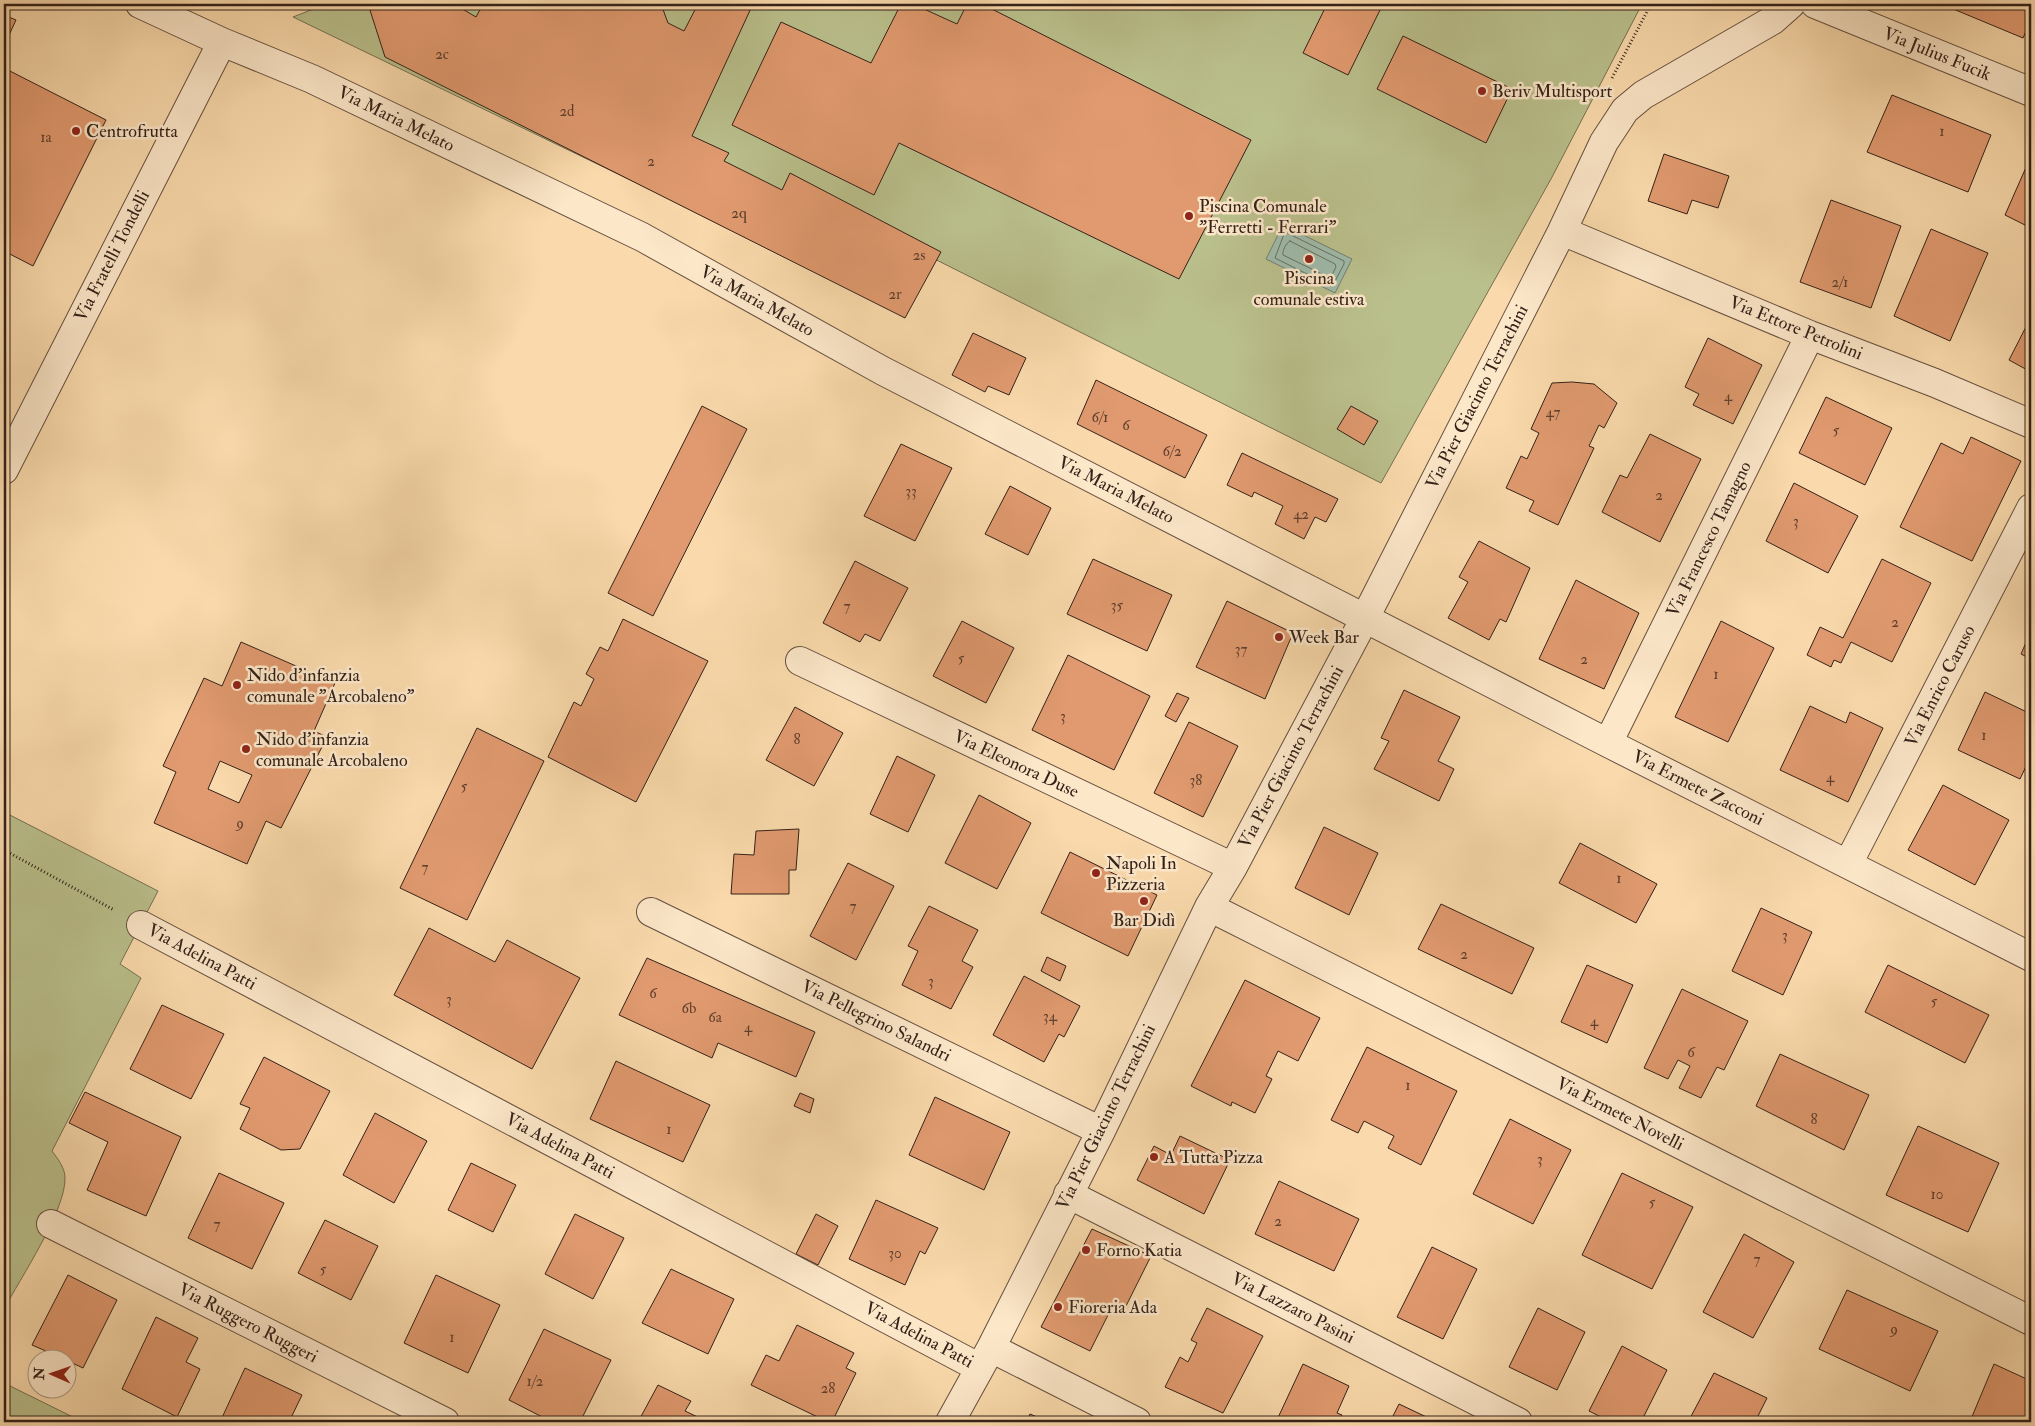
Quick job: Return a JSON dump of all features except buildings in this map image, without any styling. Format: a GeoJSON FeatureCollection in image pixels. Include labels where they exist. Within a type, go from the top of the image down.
{"type":"FeatureCollection","features":[{"type":"Feature","properties":{"kind":"street","name":"Via Maria Melato"},"geometry":{"type":"LineString","coordinates":[[140,4],[222,42],[312,79],[642,238],[883,371],[1366,618]]}},
{"type":"Feature","properties":{"kind":"street","name":"Via Pier Giacinto Terrachini"},"geometry":{"type":"LineString","coordinates":[[1743,37],[1763,4]]}},
{"type":"Feature","properties":{"kind":"street","name":"Via Pier Giacinto Terrachini"},"geometry":{"type":"LineString","coordinates":[[950,1422],[986,1358],[1101,1131],[1209,907],[1233,867],[1366,618],[1562,231],[1604,142],[1625,110],[1643,95],[1773,20],[1791,4]]}},
{"type":"Feature","properties":{"kind":"street","name":"Via Julius Fucik"},"geometry":{"type":"LineString","coordinates":[[1815,4],[2031,92]]}},
{"type":"Feature","properties":{"kind":"street","name":"Via Fratelli Tondelli"},"geometry":{"type":"LineString","coordinates":[[4,470],[222,42]]}},
{"type":"Feature","properties":{"kind":"street","name":"Via Ettore Petrolini"},"geometry":{"type":"LineString","coordinates":[[1562,231],[2031,424]]}},
{"type":"Feature","properties":{"kind":"street","name":"Via Francesco Tamagno"},"geometry":{"type":"LineString","coordinates":[[1608,743],[1810,334]]}},
{"type":"Feature","properties":{"kind":"street","name":"Via Enrico Caruso"},"geometry":{"type":"LineString","coordinates":[[1848,864],[2031,508]]}},
{"type":"Feature","properties":{"kind":"street","name":"Via Ermete Zacconi"},"geometry":{"type":"LineString","coordinates":[[1366,618],[2031,957]]}},
{"type":"Feature","properties":{"kind":"street","name":"Via Eleonora Duse"},"geometry":{"type":"LineString","coordinates":[[800,661],[1233,867]]}},
{"type":"Feature","properties":{"kind":"street","name":"Via Ermete Novelli"},"geometry":{"type":"LineString","coordinates":[[1209,907],[2031,1321]]}},
{"type":"Feature","properties":{"kind":"street","name":"Via Pellegrino Salandri"},"geometry":{"type":"LineString","coordinates":[[651,912],[1101,1131]]}},
{"type":"Feature","properties":{"kind":"street","name":"Via Adelina Patti"},"geometry":{"type":"LineString","coordinates":[[141,925],[986,1358],[1137,1422]]}},
{"type":"Feature","properties":{"kind":"street","name":"Via Lazzaro Pasini"},"geometry":{"type":"LineString","coordinates":[[1068,1194],[1518,1422]]}},
{"type":"Feature","properties":{"kind":"street","name":"Via Ruggero Ruggeri"},"geometry":{"type":"LineString","coordinates":[[51,1224],[446,1422]]}},
{"type":"Feature","properties":{"kind":"path"},"geometry":{"type":"LineString","coordinates":[[4,850],[141,925]]}},
{"type":"Feature","properties":{"kind":"green space","name":"Piscina Comunale \"Ferretti - Ferrari\""},"geometry":{"type":"Polygon","coordinates":[[[326,4],[1642,4],[1551,179],[1381,483],[789,186],[767,246],[293,17],[326,4]]]}},
{"type":"Feature","properties":{"kind":"green space"},"geometry":{"type":"Polygon","coordinates":[[[4,812],[158,891],[120,964],[141,978],[52,1151],[65,1174],[63,1192],[58,1208],[41,1244],[4,1309],[4,812]]]}},
{"type":"Feature","properties":{"kind":"green space"},"geometry":{"type":"Polygon","coordinates":[[[4,1383],[28,1395],[28,1398],[34,1398],[83,1422],[4,1422],[4,1383]]]}},
{"type":"Feature","properties":{"kind":"water","name":"Piscina comunale estiva"},"geometry":{"type":"Polygon","coordinates":[[[1283,225],[1352,259],[1335,293],[1266,259],[1283,225]]]}},
{"type":"Feature","properties":{"kind":"place","name":"Beriv Multisport"},"geometry":{"type":"Point","coordinates":[1482,91]}},
{"type":"Feature","properties":{"kind":"place","name":"Centrofrutta"},"geometry":{"type":"Point","coordinates":[76,131]}},
{"type":"Feature","properties":{"kind":"place","name":"Piscina Comunale \"Ferretti - Ferrari\""},"geometry":{"type":"Point","coordinates":[1189,216]}},
{"type":"Feature","properties":{"kind":"place","name":"Piscina comunale estiva"},"geometry":{"type":"Point","coordinates":[1309,259]}},
{"type":"Feature","properties":{"kind":"place","name":"Week Bar"},"geometry":{"type":"Point","coordinates":[1279,637]}},
{"type":"Feature","properties":{"kind":"place","name":"Nido d'infanzia comunale \"Arcobaleno\""},"geometry":{"type":"Point","coordinates":[237,685]}},
{"type":"Feature","properties":{"kind":"place","name":"Nido d'infanzia comunale Arcobaleno"},"geometry":{"type":"Point","coordinates":[246,749]}},
{"type":"Feature","properties":{"kind":"place","name":"Napoli In Pizzeria"},"geometry":{"type":"Point","coordinates":[1096,873]}},
{"type":"Feature","properties":{"kind":"place","name":"Bar Didì"},"geometry":{"type":"Point","coordinates":[1144,901]}},
{"type":"Feature","properties":{"kind":"place","name":"A Tutta Pizza"},"geometry":{"type":"Point","coordinates":[1154,1157]}},
{"type":"Feature","properties":{"kind":"place","name":"Forno Katia"},"geometry":{"type":"Point","coordinates":[1086,1250]}},
{"type":"Feature","properties":{"kind":"place","name":"Fioreria Ada"},"geometry":{"type":"Point","coordinates":[1058,1307]}}]}
